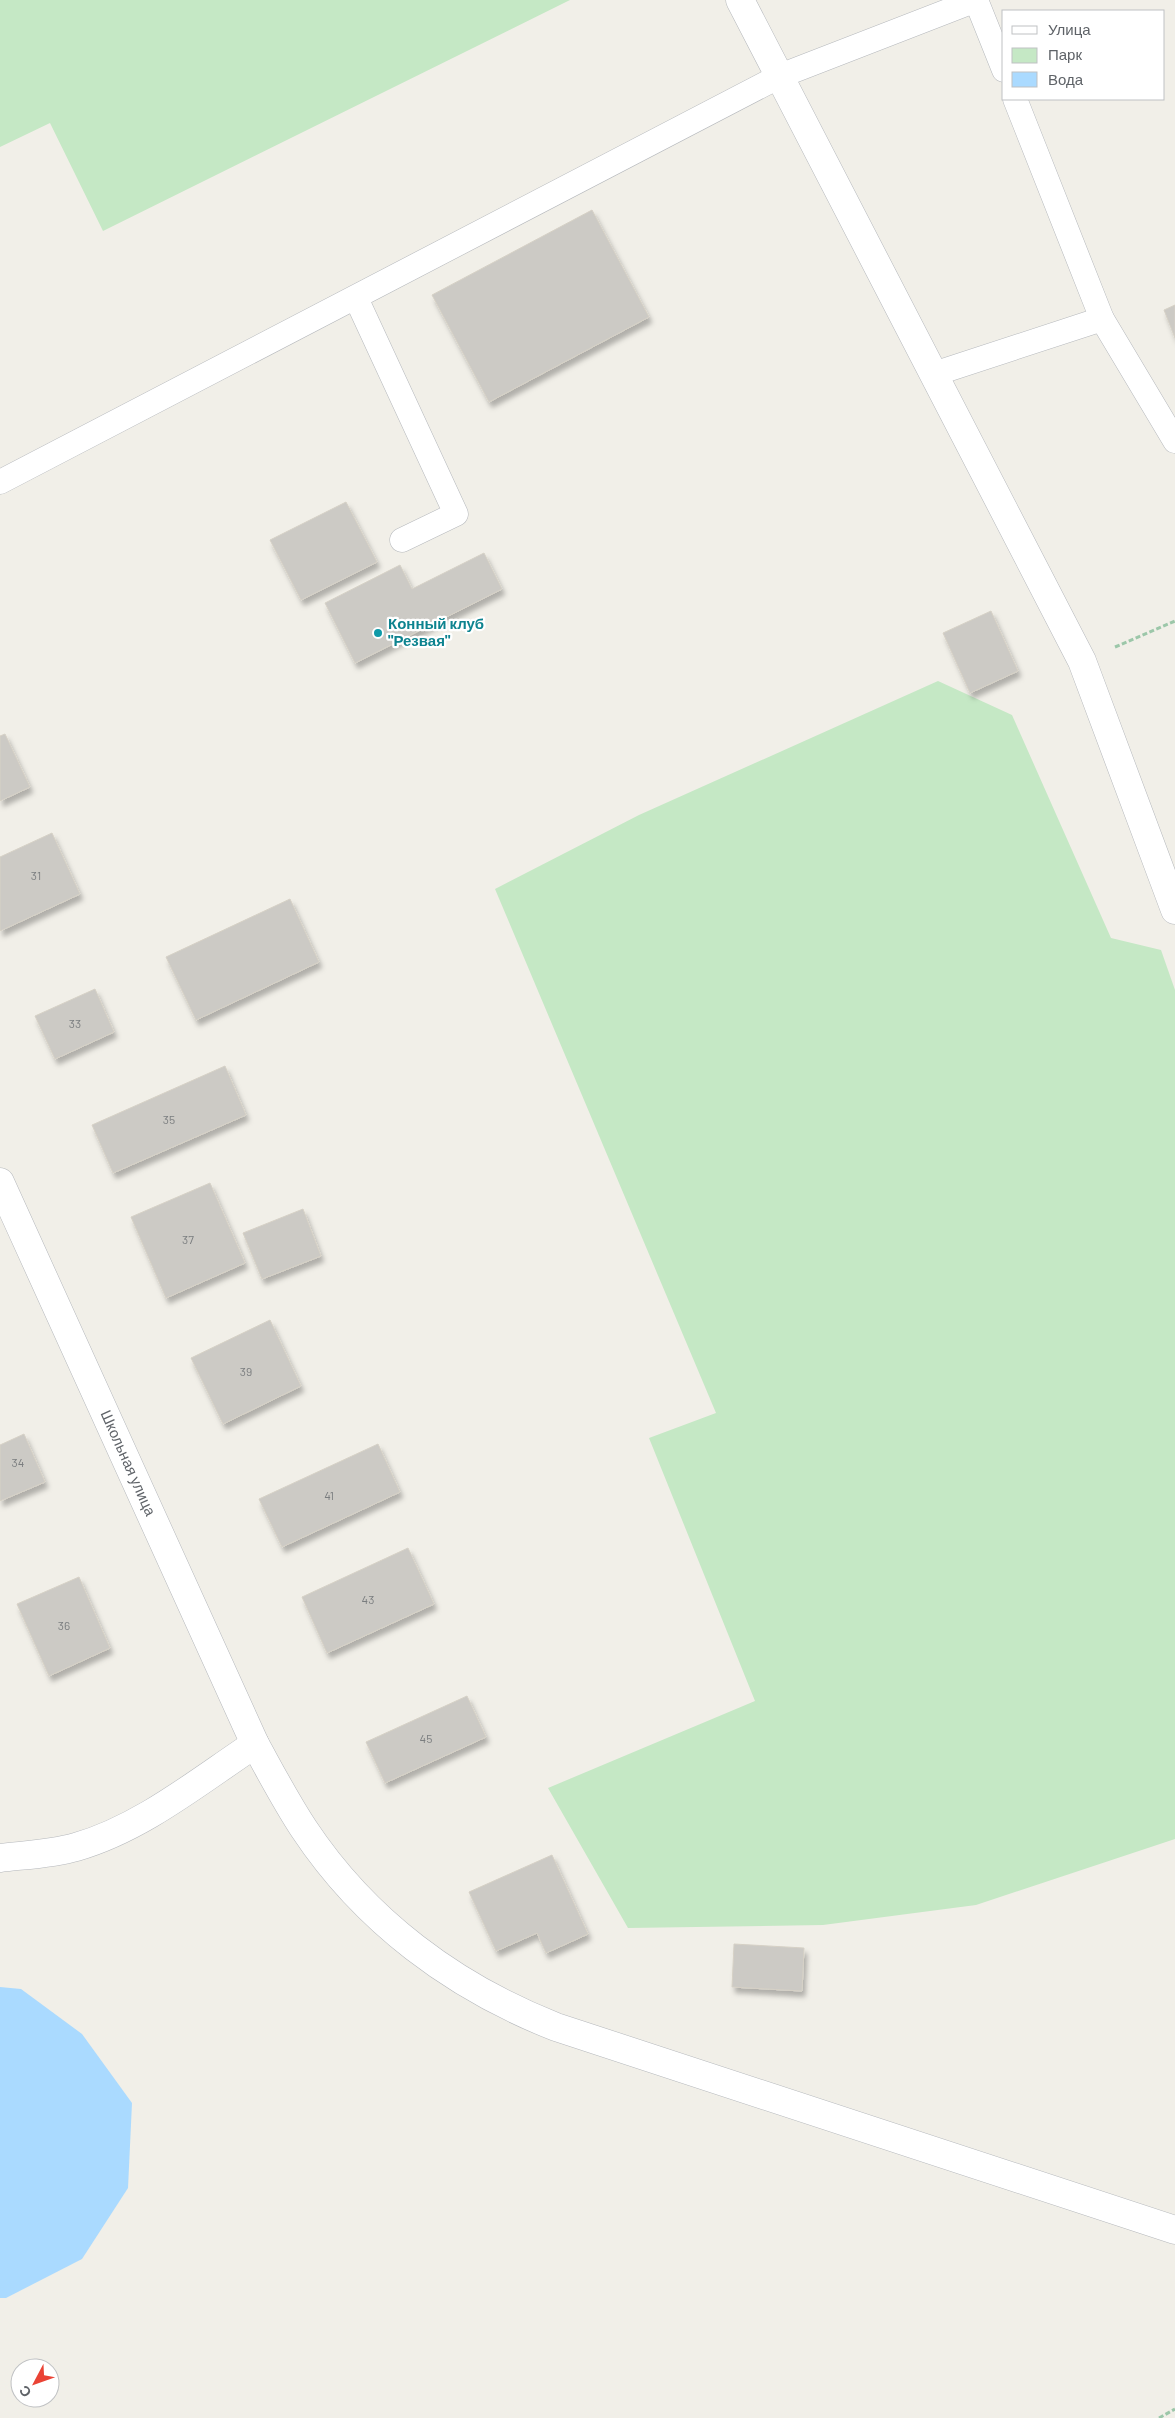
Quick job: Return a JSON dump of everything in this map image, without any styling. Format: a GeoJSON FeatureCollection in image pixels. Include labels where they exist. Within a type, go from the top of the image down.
{"type":"FeatureCollection","features":[{"type":"Feature","properties":{"kind":"street"},"geometry":{"type":"LineString","coordinates":[[740,0],[1082,661],[1175,910]]}},
{"type":"Feature","properties":{"kind":"street","name":"Школьная улица"},"geometry":{"type":"LineString","coordinates":[[0,1182],[255,1744],[289,1806],[341,1878],[381,1920],[426,1958],[501,2004],[556,2027],[1175,2230]]}},
{"type":"Feature","properties":{"kind":"street"},"geometry":{"type":"LineString","coordinates":[[0,1858],[76,1847],[116,1831],[155,1810],[255,1744]]}},
{"type":"Feature","properties":{"kind":"lane"},"geometry":{"type":"LineString","coordinates":[[0,482],[780,76],[976,0],[1002,65]]}},
{"type":"Feature","properties":{"kind":"lane"},"geometry":{"type":"LineString","coordinates":[[1015,100],[1102,319],[1175,441]]}},
{"type":"Feature","properties":{"kind":"lane"},"geometry":{"type":"LineString","coordinates":[[356,298],[456,514],[402,540]]}},
{"type":"Feature","properties":{"kind":"lane"},"geometry":{"type":"LineString","coordinates":[[934,374],[1102,319]]}},
{"type":"Feature","properties":{"kind":"path"},"geometry":{"type":"LineString","coordinates":[[1082,661],[1175,620]]}},
{"type":"Feature","properties":{"kind":"path"},"geometry":{"type":"LineString","coordinates":[[1159,2418],[1175,2410]]}},
{"type":"Feature","properties":{"kind":"green space"},"geometry":{"type":"Polygon","coordinates":[[[0,0],[570,0],[103,231],[50,123],[0,147],[0,0]]]}},
{"type":"Feature","properties":{"kind":"green space"},"geometry":{"type":"Polygon","coordinates":[[[938,681],[1012,715],[1111,938],[1161,950],[1175,990],[1175,1839],[976,1905],[823,1925],[628,1928],[548,1788],[755,1701],[649,1438],[716,1413],[495,889],[639,815],[938,681]]]}},
{"type":"Feature","properties":{"kind":"water"},"geometry":{"type":"Polygon","coordinates":[[[0,1987],[21,1989],[82,2034],[132,2103],[128,2188],[82,2259],[6,2298],[0,2298],[0,1987]]]}},
{"type":"Feature","properties":{"kind":"building"},"geometry":{"type":"Polygon","coordinates":[[[592,210],[649,317],[489,402],[432,295],[592,210]]]}},
{"type":"Feature","properties":{"kind":"building"},"geometry":{"type":"Polygon","coordinates":[[[1175,305],[1175,338],[1164,310],[1175,305]]]}},
{"type":"Feature","properties":{"kind":"building"},"geometry":{"type":"Polygon","coordinates":[[[346,502],[377,562],[301,600],[270,540],[346,502]]]}},
{"type":"Feature","properties":{"kind":"building","name":"Конный клуб \"Резвая\""},"geometry":{"type":"Polygon","coordinates":[[[484,553],[502,589],[355,663],[325,603],[400,565],[412,589],[484,553]]]}},
{"type":"Feature","properties":{"kind":"building"},"geometry":{"type":"Polygon","coordinates":[[[991,611],[1018,671],[970,693],[943,633],[991,611]]]}},
{"type":"Feature","properties":{"kind":"building"},"geometry":{"type":"Polygon","coordinates":[[[5,734],[30,787],[0,801],[0,736],[5,734]]]}},
{"type":"Feature","properties":{"kind":"building"},"geometry":{"type":"Polygon","coordinates":[[[52,833],[80,894],[0,931],[0,857],[52,833]]]}},
{"type":"Feature","properties":{"kind":"building"},"geometry":{"type":"Polygon","coordinates":[[[290,899],[319,962],[196,1020],[166,957],[290,899]]]}},
{"type":"Feature","properties":{"kind":"building"},"geometry":{"type":"Polygon","coordinates":[[[95,989],[114,1032],[55,1059],[35,1016],[95,989]]]}},
{"type":"Feature","properties":{"kind":"building"},"geometry":{"type":"Polygon","coordinates":[[[225,1066],[246,1115],[113,1173],[92,1125],[225,1066]]]}},
{"type":"Feature","properties":{"kind":"building"},"geometry":{"type":"Polygon","coordinates":[[[210,1183],[245,1263],[166,1298],[131,1217],[210,1183]]]}},
{"type":"Feature","properties":{"kind":"building"},"geometry":{"type":"Polygon","coordinates":[[[303,1209],[321,1256],[262,1279],[243,1233],[303,1209]]]}},
{"type":"Feature","properties":{"kind":"building"},"geometry":{"type":"Polygon","coordinates":[[[270,1320],[301,1386],[223,1424],[191,1358],[270,1320]]]}},
{"type":"Feature","properties":{"kind":"building"},"geometry":{"type":"Polygon","coordinates":[[[24,1434],[45,1482],[0,1501],[0,1445],[24,1434]]]}},
{"type":"Feature","properties":{"kind":"building"},"geometry":{"type":"Polygon","coordinates":[[[378,1444],[400,1492],[282,1547],[259,1499],[378,1444]]]}},
{"type":"Feature","properties":{"kind":"building"},"geometry":{"type":"Polygon","coordinates":[[[408,1548],[434,1604],[327,1653],[302,1597],[408,1548]]]}},
{"type":"Feature","properties":{"kind":"building"},"geometry":{"type":"Polygon","coordinates":[[[79,1577],[110,1648],[49,1676],[17,1604],[79,1577]]]}},
{"type":"Feature","properties":{"kind":"building"},"geometry":{"type":"Polygon","coordinates":[[[467,1696],[486,1737],[385,1783],[366,1742],[467,1696]]]}},
{"type":"Feature","properties":{"kind":"building"},"geometry":{"type":"Polygon","coordinates":[[[552,1855],[588,1934],[546,1953],[537,1933],[496,1951],[469,1892],[552,1855]]]}},
{"type":"Feature","properties":{"kind":"building"},"geometry":{"type":"Polygon","coordinates":[[[734,1944],[804,1948],[802,1991],[732,1987],[734,1944]]]}},
{"type":"Feature","properties":{"kind":"place","name":"Конный клуб \"Резвая\""},"geometry":{"type":"Point","coordinates":[378,633]}}]}
